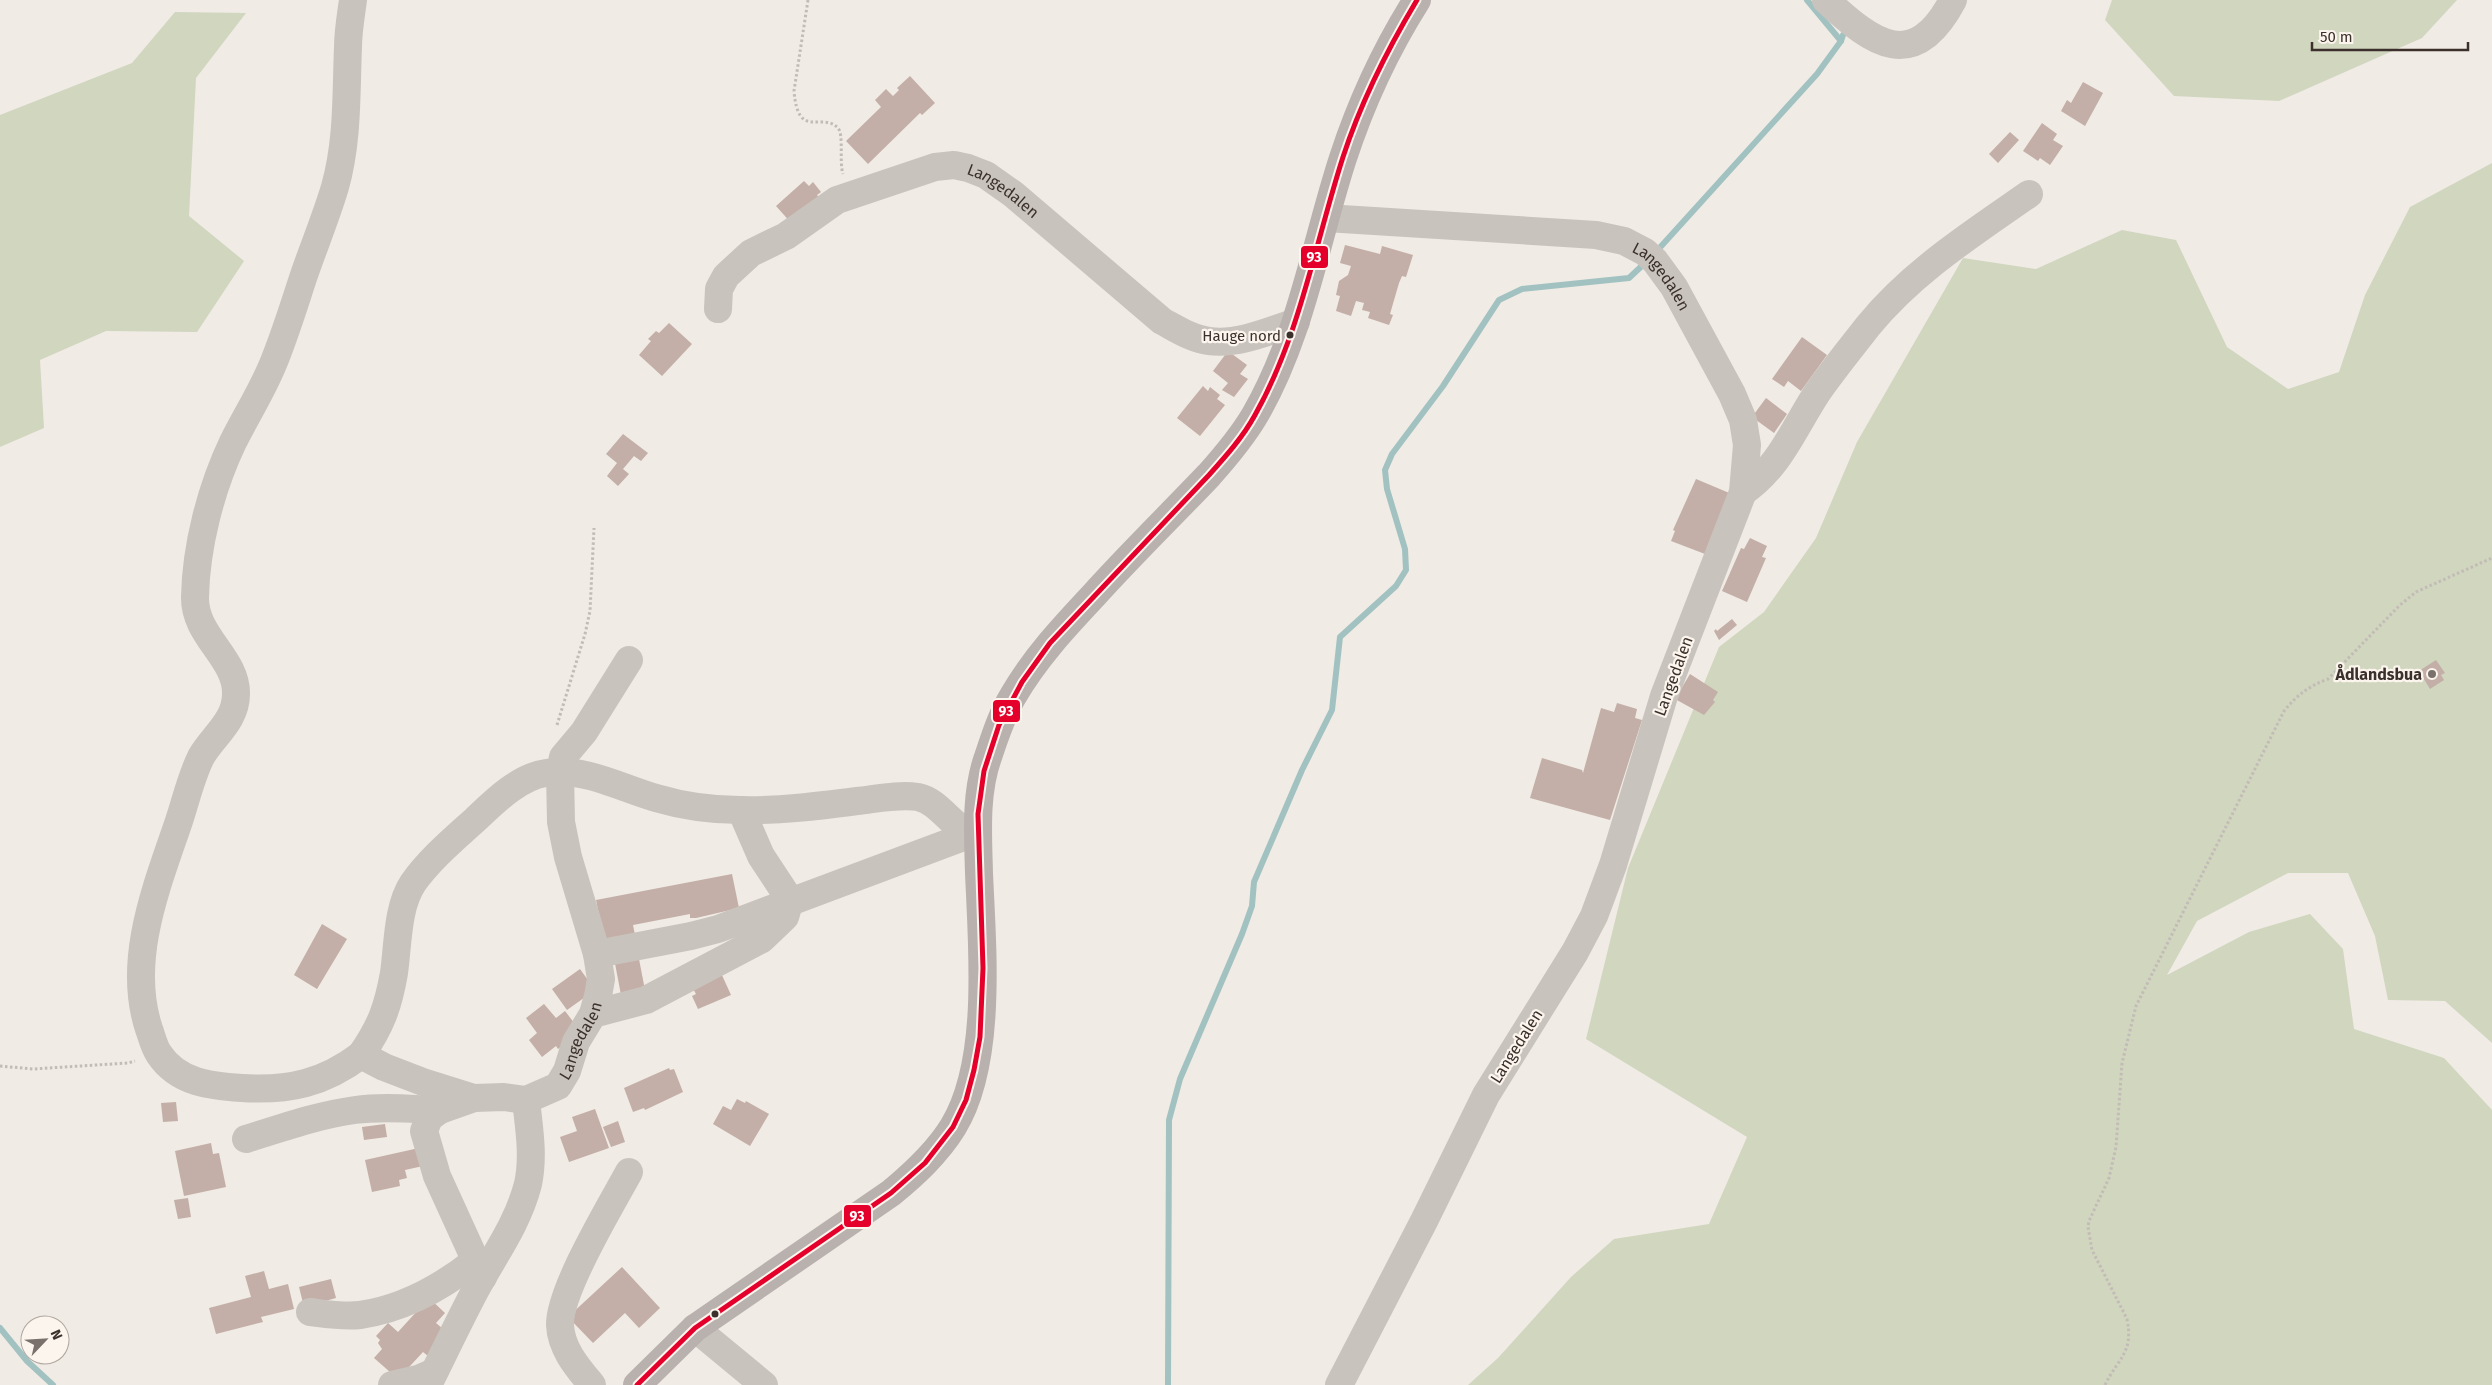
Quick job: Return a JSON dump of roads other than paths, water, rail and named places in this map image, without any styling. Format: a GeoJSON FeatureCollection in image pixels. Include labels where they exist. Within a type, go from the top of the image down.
{"type":"FeatureCollection","features":[{"type":"Feature","properties":{"kind":"main road"},"geometry":{"type":"LineString","coordinates":[[637,1385],[695,1328],[891,1193],[915,1173],[954,1126],[965,1101],[974,1072],[980,1033],[982,989],[973,835],[986,760],[1012,697],[1031,667],[1060,632],[1228,454],[1255,415],[1296,322],[1343,158],[1363,104],[1379,68],[1417,0]]}},
{"type":"Feature","properties":{"kind":"street"},"geometry":{"type":"LineString","coordinates":[[353,0],[348,44],[345,135],[336,185],[273,365],[232,444],[216,484],[199,553],[194,600],[197,618],[234,679],[237,693],[234,711],[202,756],[195,773],[164,865],[145,933],[140,978],[147,1021],[157,1052],[170,1068],[189,1079],[209,1086],[253,1089],[320,1081],[343,1069],[361,1055],[378,1032],[387,1005],[402,912],[412,884],[432,861],[495,801],[528,779],[562,765],[629,660]]}},
{"type":"Feature","properties":{"kind":"street"},"geometry":{"type":"LineString","coordinates":[[1826,0],[1867,36],[1892,46],[1906,44],[1923,37],[1933,30],[1953,0]]}},
{"type":"Feature","properties":{"kind":"street","name":"Langedalen"},"geometry":{"type":"LineString","coordinates":[[718,309],[719,289],[722,282],[751,253],[786,236],[837,200],[935,167],[968,168],[986,175],[1013,194],[1162,321],[1188,336],[1208,341],[1227,341],[1248,338],[1296,322]]}},
{"type":"Feature","properties":{"kind":"street"},"geometry":{"type":"LineString","coordinates":[[1743,492],[1764,476],[1817,393],[1901,289],[1936,259],[2029,194]]}},
{"type":"Feature","properties":{"kind":"street","name":"Langedalen"},"geometry":{"type":"LineString","coordinates":[[1326,218],[1596,235],[1624,241],[1650,257],[1674,287],[1732,394],[1743,420],[1747,445],[1743,492],[1664,696],[1613,864],[1594,916],[1575,952],[1486,1094],[1424,1221],[1339,1385]]}},
{"type":"Feature","properties":{"kind":"street"},"geometry":{"type":"LineString","coordinates":[[562,765],[588,776],[655,798],[687,805],[741,810],[831,804],[895,797],[918,797],[931,802],[973,835]]}},
{"type":"Feature","properties":{"kind":"street","name":"Langedalen"},"geometry":{"type":"LineString","coordinates":[[526,1100],[558,1086],[567,1071],[576,1042],[593,1014],[601,978],[597,954],[568,857],[562,822],[562,765]]}},
{"type":"Feature","properties":{"kind":"street"},"geometry":{"type":"LineString","coordinates":[[593,1014],[652,998],[701,969],[762,939],[777,927],[785,917],[790,900],[761,856],[741,810]]}},
{"type":"Feature","properties":{"kind":"street"},"geometry":{"type":"LineString","coordinates":[[597,954],[691,936],[718,928],[790,900],[973,835]]}},
{"type":"Feature","properties":{"kind":"street"},"geometry":{"type":"LineString","coordinates":[[361,1055],[400,1073],[474,1098]]}},
{"type":"Feature","properties":{"kind":"street"},"geometry":{"type":"LineString","coordinates":[[392,1385],[418,1379],[431,1379],[479,1269],[505,1242],[519,1212],[528,1182],[532,1145],[526,1100],[504,1097],[474,1098],[440,1110],[429,1118],[424,1131],[436,1176],[479,1269]]}},
{"type":"Feature","properties":{"kind":"street"},"geometry":{"type":"LineString","coordinates":[[246,1139],[324,1115],[355,1110],[379,1108],[440,1110]]}},
{"type":"Feature","properties":{"kind":"street"},"geometry":{"type":"LineString","coordinates":[[592,1385],[567,1352],[560,1324],[567,1294],[600,1225],[629,1172]]}},
{"type":"Feature","properties":{"kind":"street"},"geometry":{"type":"LineString","coordinates":[[310,1312],[358,1315],[379,1311],[479,1269]]}},
{"type":"Feature","properties":{"kind":"street"},"geometry":{"type":"LineString","coordinates":[[695,1328],[764,1385]]}},
{"type":"Feature","properties":{"kind":"waterway"},"geometry":{"type":"LineString","coordinates":[[1807,0],[1841,41]]}},
{"type":"Feature","properties":{"kind":"waterway"},"geometry":{"type":"LineString","coordinates":[[1655,253],[1817,74],[1841,41],[1843,35]]}},
{"type":"Feature","properties":{"kind":"waterway"},"geometry":{"type":"LineString","coordinates":[[1168,1385],[1169,1120],[1180,1079],[1242,934],[1252,906],[1254,882],[1302,770],[1332,710],[1340,637],[1396,586],[1406,570],[1405,549],[1387,489],[1385,470],[1392,454],[1443,386],[1499,300],[1522,289],[1629,278],[1646,262]]}},
{"type":"Feature","properties":{"kind":"waterway"},"geometry":{"type":"LineString","coordinates":[[0,1328],[27,1361],[53,1385]]}},
{"type":"Feature","properties":{"kind":"place","name":"Hauge nord"},"geometry":{"type":"Point","coordinates":[1290,335]}},
{"type":"Feature","properties":{"kind":"place","name":"Ådlandsbua"},"geometry":{"type":"Point","coordinates":[2432,674]}}]}
